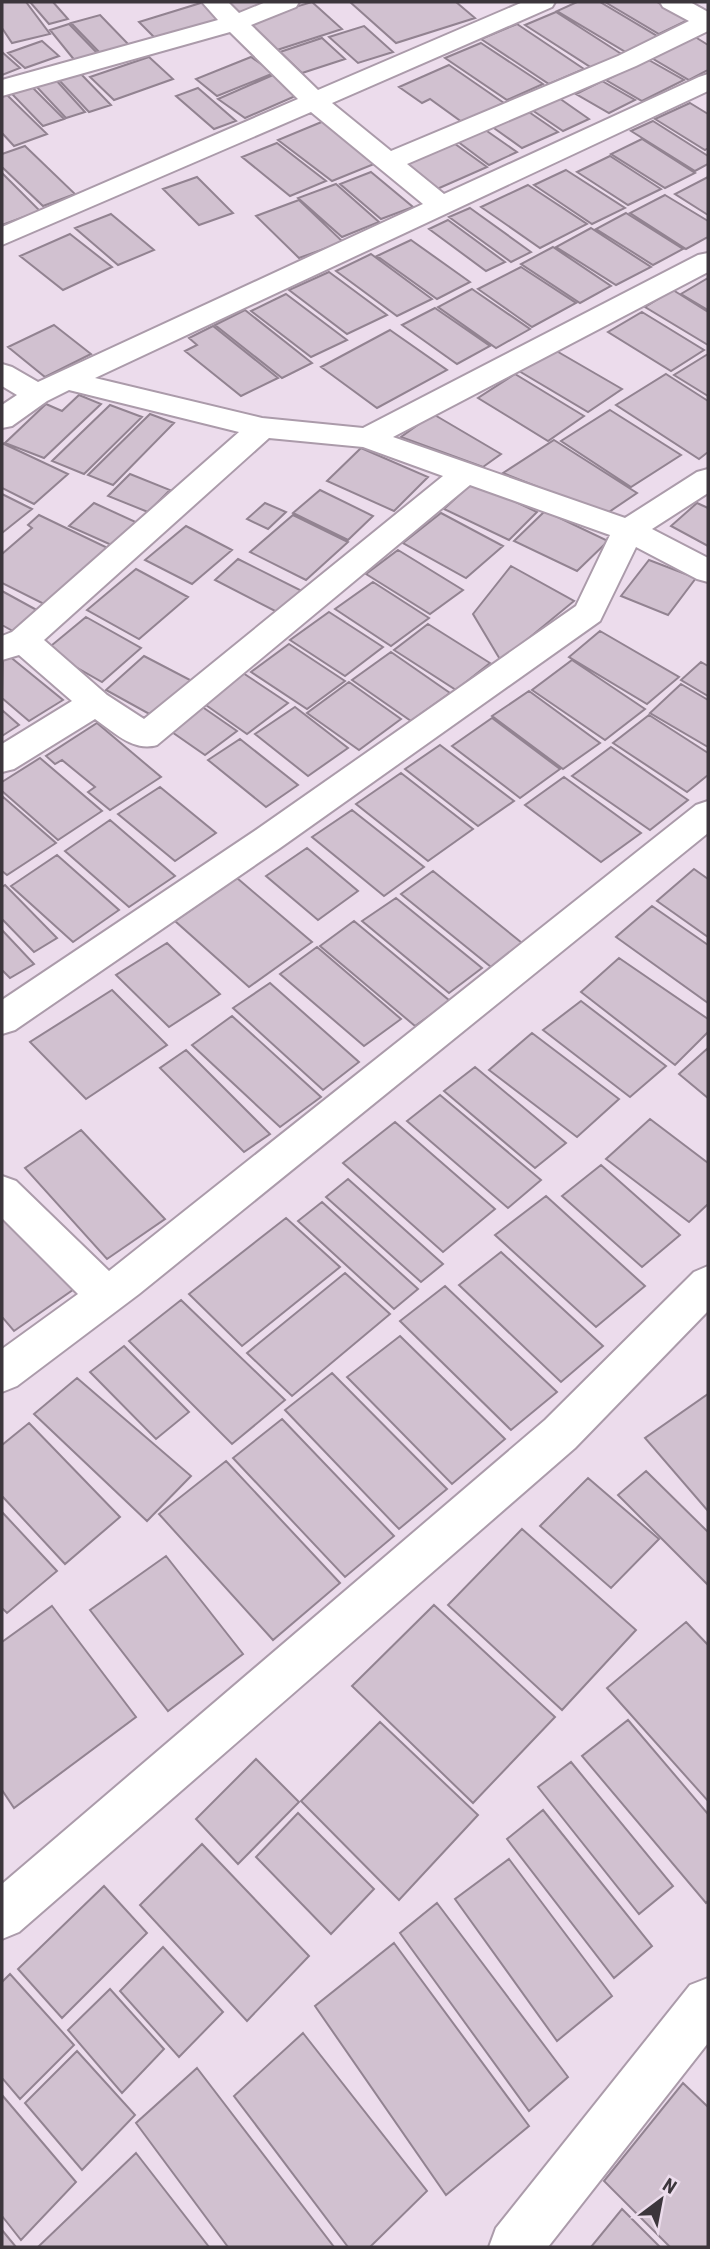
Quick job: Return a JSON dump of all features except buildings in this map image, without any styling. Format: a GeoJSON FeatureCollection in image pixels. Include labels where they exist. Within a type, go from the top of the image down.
{"type":"FeatureCollection","features":[{"type":"Feature","properties":{"kind":"street"},"geometry":{"type":"LineString","coordinates":[[214,2],[237,22],[314,102],[443,207]]}},
{"type":"Feature","properties":{"kind":"street"},"geometry":{"type":"LineString","coordinates":[[2,88],[237,22],[287,2]]}},
{"type":"Feature","properties":{"kind":"street"},"geometry":{"type":"LineString","coordinates":[[2,237],[543,2]]}},
{"type":"Feature","properties":{"kind":"street"},"geometry":{"type":"LineString","coordinates":[[673,2],[708,22]]}},
{"type":"Feature","properties":{"kind":"street"},"geometry":{"type":"LineString","coordinates":[[389,162],[627,61],[708,22]]}},
{"type":"Feature","properties":{"kind":"street"},"geometry":{"type":"LineString","coordinates":[[2,419],[37,394],[708,82]]}},
{"type":"Feature","properties":{"kind":"street"},"geometry":{"type":"LineString","coordinates":[[367,438],[708,261]]}},
{"type":"Feature","properties":{"kind":"street"},"geometry":{"type":"LineString","coordinates":[[2,373],[37,394]]}},
{"type":"Feature","properties":{"kind":"street"},"geometry":{"type":"LineString","coordinates":[[69,381],[262,428],[367,438],[628,530],[708,571]]}},
{"type":"Feature","properties":{"kind":"street"},"geometry":{"type":"LineString","coordinates":[[262,428],[12,645],[145,736],[467,472]]}},
{"type":"Feature","properties":{"kind":"street"},"geometry":{"type":"LineString","coordinates":[[2,1019],[268,839],[589,613],[628,530],[708,479]]}},
{"type":"Feature","properties":{"kind":"street"},"geometry":{"type":"LineString","coordinates":[[2,760],[95,703]]}},
{"type":"Feature","properties":{"kind":"street"},"geometry":{"type":"LineString","coordinates":[[2,1373],[107,1296],[708,814]]}},
{"type":"Feature","properties":{"kind":"street"},"geometry":{"type":"LineString","coordinates":[[2,1194],[107,1296]]}},
{"type":"Feature","properties":{"kind":"street"},"geometry":{"type":"LineString","coordinates":[[2,1914],[560,1434],[708,1284]]}},
{"type":"Feature","properties":{"kind":"street"},"geometry":{"type":"LineString","coordinates":[[515,2247],[708,2003]]}}]}
